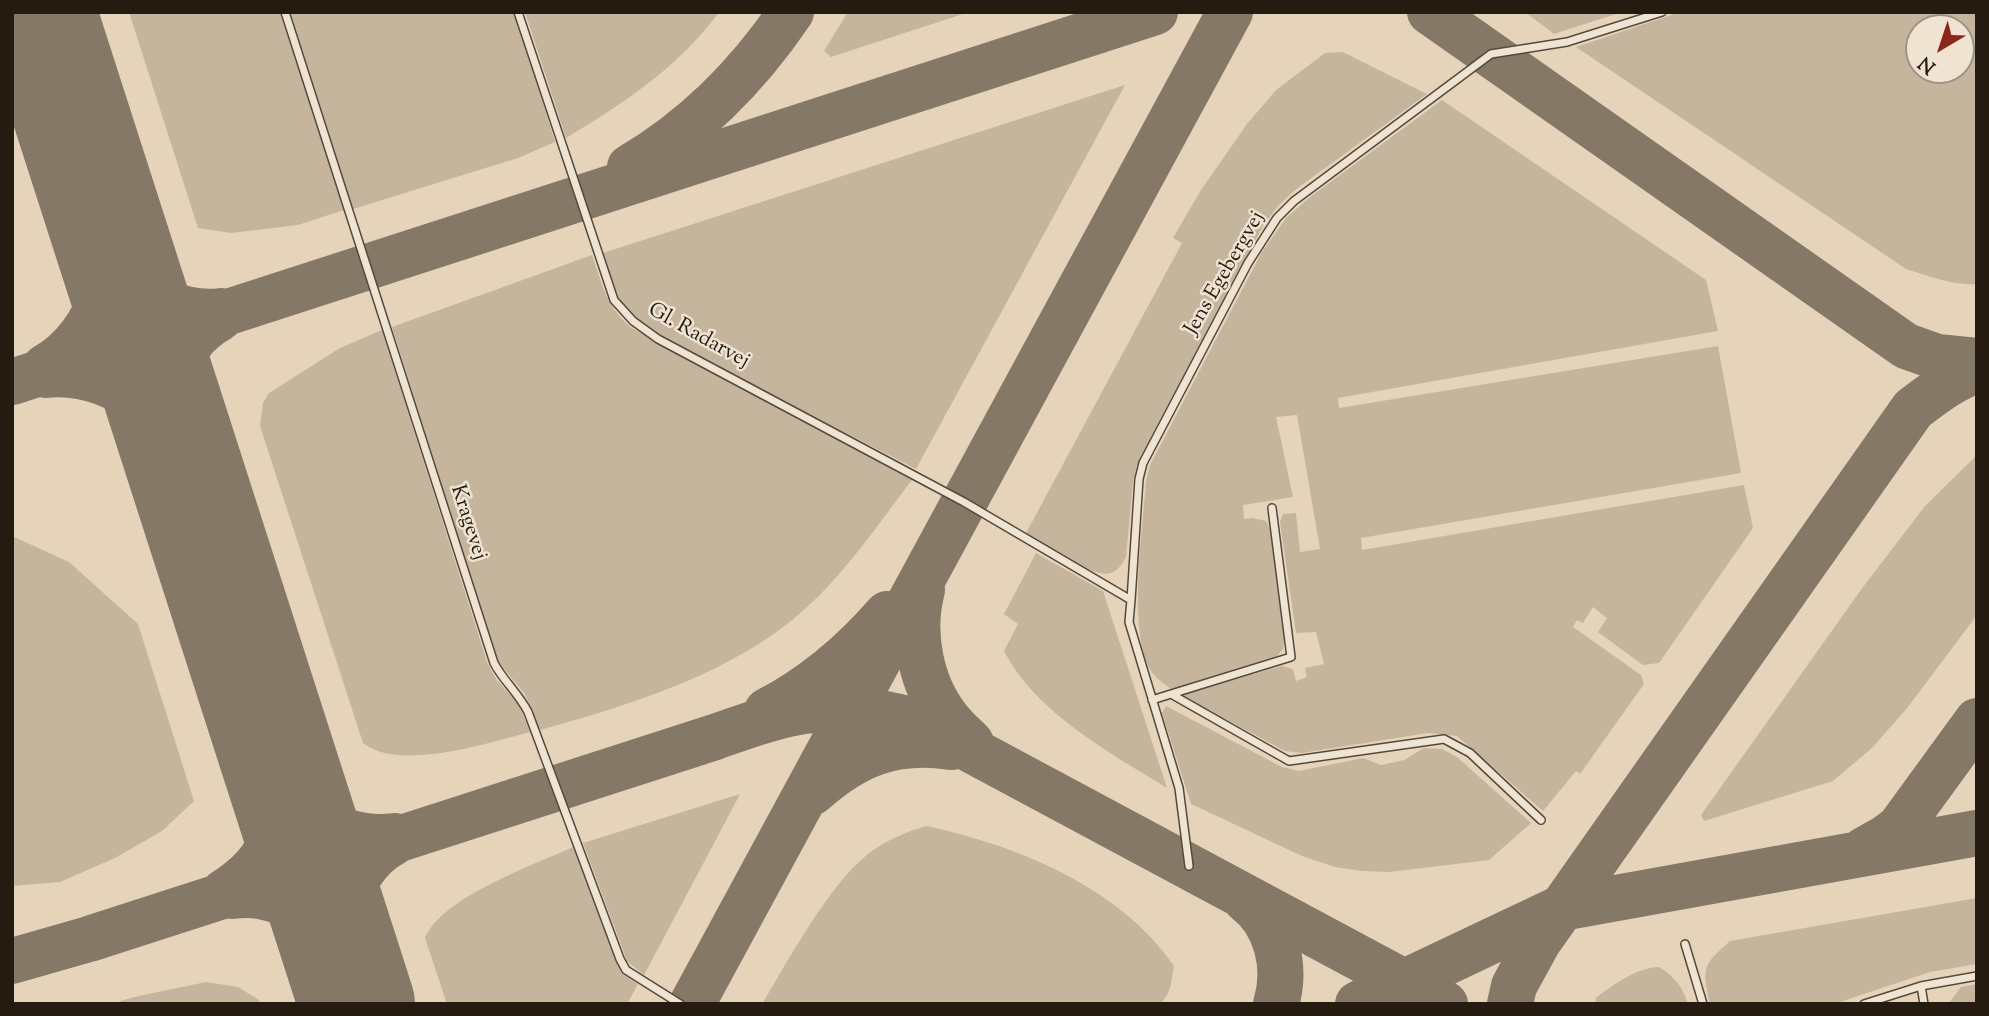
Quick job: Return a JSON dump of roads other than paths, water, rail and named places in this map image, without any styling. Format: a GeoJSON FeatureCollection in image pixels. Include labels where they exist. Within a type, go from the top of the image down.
{"type":"FeatureCollection","features":[{"type":"Feature","properties":{"kind":"lane","name":"Kragevej"},"geometry":{"type":"LineString","coordinates":[[285,12],[494,663],[499,673],[519,694],[528,712],[626,970],[680,1004]]}},
{"type":"Feature","properties":{"kind":"lane","name":"Gl. Radarvej"},"geometry":{"type":"LineString","coordinates":[[518,12],[614,300],[633,321],[659,339],[964,502],[1130,600]]}},
{"type":"Feature","properties":{"kind":"lane","name":"Jens Egebergvej"},"geometry":{"type":"LineString","coordinates":[[1189,866],[1179,788],[1129,622],[1139,479],[1143,463],[1261,241],[1276,218],[1294,201],[1491,54],[1567,42],[1662,12]]}},
{"type":"Feature","properties":{"kind":"lane"},"geometry":{"type":"LineString","coordinates":[[1152,700],[1291,657],[1272,508]]}},
{"type":"Feature","properties":{"kind":"lane"},"geometry":{"type":"LineString","coordinates":[[1171,694],[1289,761],[1444,739],[1470,753],[1541,820]]}},
{"type":"Feature","properties":{"kind":"lane"},"geometry":{"type":"LineString","coordinates":[[1685,944],[1703,1004]]}},
{"type":"Feature","properties":{"kind":"lane"},"geometry":{"type":"LineString","coordinates":[[1864,1004],[1921,986],[1977,976]]}},
{"type":"Feature","properties":{"kind":"lane"},"geometry":{"type":"LineString","coordinates":[[1921,986],[1924,1004]]}}]}
